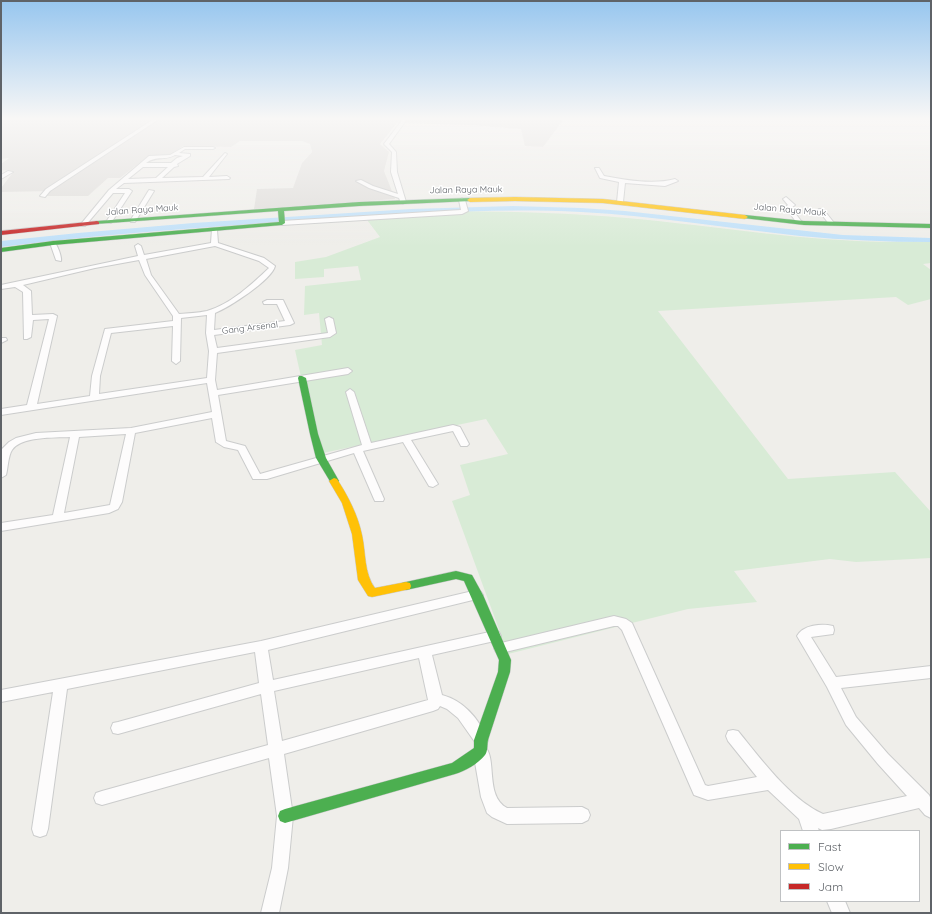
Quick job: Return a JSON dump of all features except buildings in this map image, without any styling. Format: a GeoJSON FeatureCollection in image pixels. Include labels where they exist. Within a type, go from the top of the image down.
{"type":"FeatureCollection","features":[{"type":"Feature","properties":{"kind":"main road","name":"Jalan Raya Mauk"},"geometry":{"type":"LineString","coordinates":[[1,233],[133,220],[282,217],[402,199],[462,201],[561,199],[620,202],[799,222],[931,226]]}},
{"type":"Feature","properties":{"kind":"main road"},"geometry":{"type":"LineString","coordinates":[[1,250],[214,230],[282,217]]}},
{"type":"Feature","properties":{"kind":"main road"},"geometry":{"type":"LineString","coordinates":[[285,816],[455,768],[466,762],[481,745],[504,672],[505,660],[501,648],[494,636],[477,595],[468,578],[456,575],[372,593],[363,580],[357,534],[347,503],[321,458],[314,434],[302,378]]}},
{"type":"Feature","properties":{"kind":"street"},"geometry":{"type":"LineString","coordinates":[[44,196],[48,190],[92,162]]}},
{"type":"Feature","properties":{"kind":"street"},"geometry":{"type":"LineString","coordinates":[[83,224],[110,191],[146,162]]}},
{"type":"Feature","properties":{"kind":"street"},"geometry":{"type":"LineString","coordinates":[[157,180],[176,162]]}},
{"type":"Feature","properties":{"kind":"street"},"geometry":{"type":"LineString","coordinates":[[204,179],[219,162]]}},
{"type":"Feature","properties":{"kind":"street"},"geometry":{"type":"LineString","coordinates":[[394,162],[394,172],[402,199]]}},
{"type":"Feature","properties":{"kind":"street"},"geometry":{"type":"LineString","coordinates":[[142,165],[186,165]]}},
{"type":"Feature","properties":{"kind":"street"},"geometry":{"type":"LineString","coordinates":[[597,169],[601,175],[606,178],[622,181],[667,184],[675,181]]}},
{"type":"Feature","properties":{"kind":"street"},"geometry":{"type":"LineString","coordinates":[[1,177],[10,172]]}},
{"type":"Feature","properties":{"kind":"street"},"geometry":{"type":"LineString","coordinates":[[121,181],[227,178]]}},
{"type":"Feature","properties":{"kind":"street"},"geometry":{"type":"LineString","coordinates":[[359,181],[402,199]]}},
{"type":"Feature","properties":{"kind":"street"},"geometry":{"type":"LineString","coordinates":[[620,202],[622,181]]}},
{"type":"Feature","properties":{"kind":"street"},"geometry":{"type":"LineString","coordinates":[[109,222],[129,191],[110,191]]}},
{"type":"Feature","properties":{"kind":"street"},"geometry":{"type":"LineString","coordinates":[[133,220],[151,191]]}},
{"type":"Feature","properties":{"kind":"street"},"geometry":{"type":"LineString","coordinates":[[786,199],[792,205],[788,206],[799,222]]}},
{"type":"Feature","properties":{"kind":"street"},"geometry":{"type":"LineString","coordinates":[[282,217],[464,212],[465,210],[462,201]]}},
{"type":"Feature","properties":{"kind":"street"},"geometry":{"type":"LineString","coordinates":[[821,210],[832,224]]}},
{"type":"Feature","properties":{"kind":"street"},"geometry":{"type":"LineString","coordinates":[[214,230],[214,242],[216,244]]}},
{"type":"Feature","properties":{"kind":"street"},"geometry":{"type":"LineString","coordinates":[[53,244],[54,251],[59,256],[59,260]]}},
{"type":"Feature","properties":{"kind":"street"},"geometry":{"type":"LineString","coordinates":[[1,287],[16,285],[142,256],[216,244],[234,252],[271,264],[272,268],[260,282],[222,307],[211,312],[108,331],[96,376],[94,398]]}},
{"type":"Feature","properties":{"kind":"street"},"geometry":{"type":"LineString","coordinates":[[138,246],[148,275],[177,319],[176,361]]}},
{"type":"Feature","properties":{"kind":"street"},"geometry":{"type":"LineString","coordinates":[[16,285],[27,291],[29,318],[27,336]]}},
{"type":"Feature","properties":{"kind":"street","name":"Gang Arsenal"},"geometry":{"type":"LineString","coordinates":[[210,333],[290,323],[280,302],[267,302]]}},
{"type":"Feature","properties":{"kind":"street"},"geometry":{"type":"LineString","coordinates":[[211,312],[210,333],[213,351],[211,380],[221,442],[227,445],[242,448],[257,477],[263,477],[321,458],[453,428],[457,429],[464,444]]}},
{"type":"Feature","properties":{"kind":"street"},"geometry":{"type":"LineString","coordinates":[[29,318],[53,316],[31,408]]}},
{"type":"Feature","properties":{"kind":"street"},"geometry":{"type":"LineString","coordinates":[[213,351],[330,335],[332,333],[329,319]]}},
{"type":"Feature","properties":{"kind":"street"},"geometry":{"type":"LineString","coordinates":[[214,392],[348,371]]}},
{"type":"Feature","properties":{"kind":"street"},"geometry":{"type":"LineString","coordinates":[[1,412],[211,380]]}},
{"type":"Feature","properties":{"kind":"street"},"geometry":{"type":"LineString","coordinates":[[350,392],[362,448],[379,499]]}},
{"type":"Feature","properties":{"kind":"street"},"geometry":{"type":"LineString","coordinates":[[2,470],[6,450],[19,440],[36,436],[131,431],[216,414]]}},
{"type":"Feature","properties":{"kind":"street"},"geometry":{"type":"LineString","coordinates":[[1,528],[109,509],[116,505],[131,431]]}},
{"type":"Feature","properties":{"kind":"street"},"geometry":{"type":"LineString","coordinates":[[58,517],[61,496],[75,434]]}},
{"type":"Feature","properties":{"kind":"street"},"geometry":{"type":"LineString","coordinates":[[406,439],[433,484]]}},
{"type":"Feature","properties":{"kind":"street"},"geometry":{"type":"LineString","coordinates":[[1,696],[261,646],[477,595]]}},
{"type":"Feature","properties":{"kind":"street"},"geometry":{"type":"LineString","coordinates":[[501,648],[614,621],[621,622],[627,627],[696,785],[700,790],[708,793],[771,782]]}},
{"type":"Feature","properties":{"kind":"street"},"geometry":{"type":"LineString","coordinates":[[828,630],[808,632],[804,636],[832,684],[851,721],[883,759],[927,805]]}},
{"type":"Feature","properties":{"kind":"street"},"geometry":{"type":"LineString","coordinates":[[118,728],[267,687],[494,636]]}},
{"type":"Feature","properties":{"kind":"street"},"geometry":{"type":"LineString","coordinates":[[261,646],[285,816],[280,868],[270,913]]}},
{"type":"Feature","properties":{"kind":"street"},"geometry":{"type":"LineString","coordinates":[[102,798],[433,705],[436,699],[424,652]]}},
{"type":"Feature","properties":{"kind":"street"},"geometry":{"type":"LineString","coordinates":[[832,684],[931,672]]}},
{"type":"Feature","properties":{"kind":"street"},"geometry":{"type":"LineString","coordinates":[[40,830],[62,684]]}},
{"type":"Feature","properties":{"kind":"street"},"geometry":{"type":"LineString","coordinates":[[436,699],[445,701],[462,711],[481,745],[490,799],[493,808],[501,814],[507,816],[582,815]]}},
{"type":"Feature","properties":{"kind":"street"},"geometry":{"type":"LineString","coordinates":[[733,736],[771,782],[805,814],[822,822],[927,805]]}},
{"type":"Feature","properties":{"kind":"street"},"geometry":{"type":"LineString","coordinates":[[805,814],[811,830]]}},
{"type":"Feature","properties":{"kind":"street"},"geometry":{"type":"LineString","coordinates":[[836,902],[840,913]]}},
{"type":"Feature","properties":{"kind":"shaded area"},"geometry":{"type":"Polygon","coordinates":[[[4,162],[141,162],[120,178],[108,178],[88,196],[46,196],[50,191],[1,192],[1,188],[14,171],[1,170],[1,164],[4,162]]]}},
{"type":"Feature","properties":{"kind":"shaded area"},"geometry":{"type":"Polygon","coordinates":[[[303,162],[386,162],[384,171],[395,199],[254,209],[257,189],[293,188],[303,162]]]}},
{"type":"Feature","properties":{"kind":"green space"},"geometry":{"type":"Polygon","coordinates":[[[463,211],[606,216],[779,235],[855,241],[931,241],[931,263],[923,264],[931,270],[931,299],[908,305],[896,297],[658,311],[788,479],[895,472],[931,512],[931,558],[856,562],[830,559],[734,571],[757,602],[688,609],[508,654],[452,501],[470,495],[460,465],[508,454],[486,419],[318,454],[295,350],[322,345],[319,313],[304,315],[305,286],[361,280],[358,266],[324,269],[324,277],[295,279],[295,262],[326,257],[380,237],[364,216],[463,211]]]}},
{"type":"Feature","properties":{"kind":"waterway"},"geometry":{"type":"LineString","coordinates":[[1,244],[116,231],[411,212],[513,208],[625,213],[843,237],[887,240],[931,240]]}},
{"type":"Feature","properties":{"kind":"traffic: fast"},"geometry":{"type":"LineString","coordinates":[[97,223],[359,204],[470,200]]}},
{"type":"Feature","properties":{"kind":"traffic: fast"},"geometry":{"type":"LineString","coordinates":[[1,250],[53,243],[282,223],[281,210]]}},
{"type":"Feature","properties":{"kind":"traffic: fast"},"geometry":{"type":"LineString","coordinates":[[745,217],[804,223],[931,226]]}},
{"type":"Feature","properties":{"kind":"traffic: fast"},"geometry":{"type":"LineString","coordinates":[[302,378],[314,434],[321,458],[334,481]]}},
{"type":"Feature","properties":{"kind":"traffic: fast"},"geometry":{"type":"LineString","coordinates":[[285,816],[455,768],[466,762],[480,751],[481,740],[504,672],[505,660],[477,595],[468,578],[456,575],[406,586]]}},
{"type":"Feature","properties":{"kind":"traffic: slow"},"geometry":{"type":"LineString","coordinates":[[470,200],[515,199],[603,201],[745,217]]}},
{"type":"Feature","properties":{"kind":"traffic: slow"},"geometry":{"type":"LineString","coordinates":[[334,481],[347,503],[357,534],[363,580],[372,593],[406,586]]}},
{"type":"Feature","properties":{"kind":"traffic: jam"},"geometry":{"type":"LineString","coordinates":[[1,233],[97,223]]}}]}
